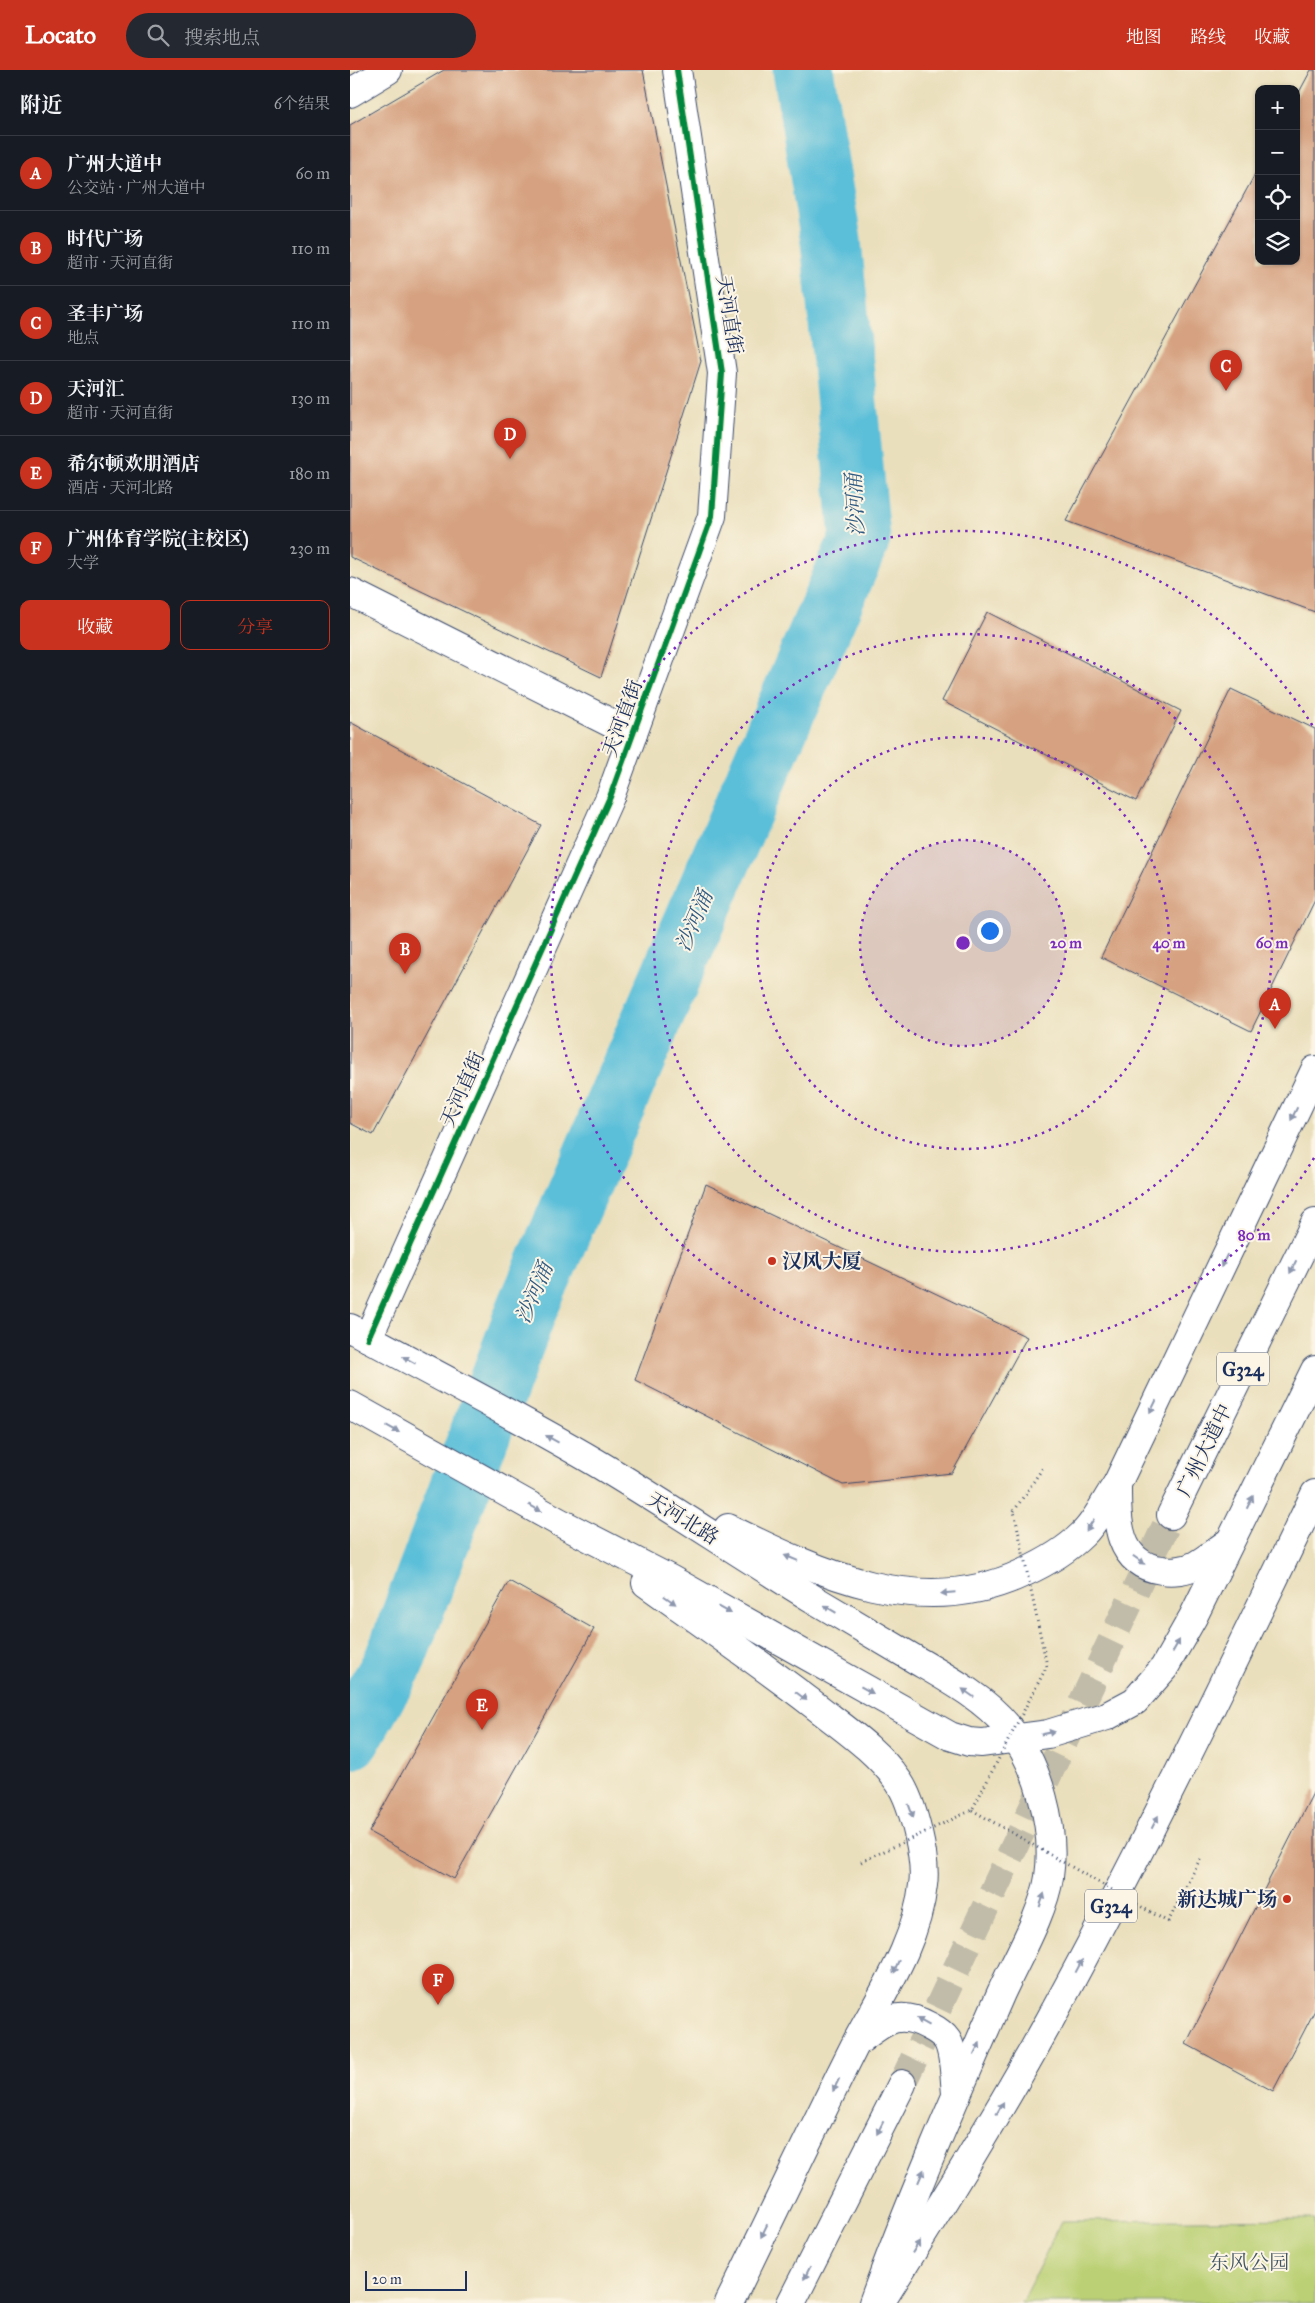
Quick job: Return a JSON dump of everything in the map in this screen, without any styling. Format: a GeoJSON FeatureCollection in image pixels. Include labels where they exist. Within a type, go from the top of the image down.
{"type":"FeatureCollection","features":[{"type":"Feature","properties":{"kind":"main road"},"geometry":{"type":"LineString","coordinates":[[350,93],[388,70]]}},
{"type":"Feature","properties":{"kind":"main road","name":"天河直街"},"geometry":{"type":"LineString","coordinates":[[359,1333],[610,797],[712,516],[722,373],[677,70]]}},
{"type":"Feature","properties":{"kind":"main road"},"geometry":{"type":"LineString","coordinates":[[350,592],[633,734]]}},
{"type":"Feature","properties":{"kind":"main road"},"geometry":{"type":"LineString","coordinates":[[594,1462],[778,1553],[852,1581],[899,1591],[929,1595],[972,1591],[1002,1583],[1059,1554],[1085,1533],[1117,1484],[1315,1070]]}},
{"type":"Feature","properties":{"kind":"main road","name":"广州大道中"},"geometry":{"type":"LineString","coordinates":[[1172,1515],[1315,1224]]}},
{"type":"Feature","properties":{"kind":"main road","name":"天河北路"},"geometry":{"type":"LineString","coordinates":[[359,1333],[594,1462],[765,1570],[946,1678],[976,1699],[1011,1731]]}},
{"type":"Feature","properties":{"kind":"main road"},"geometry":{"type":"LineString","coordinates":[[350,1406],[559,1522],[670,1579],[950,1736],[969,1742],[982,1743],[1011,1731],[1048,1734],[1082,1725],[1107,1716],[1135,1701],[1164,1668],[1193,1617],[1315,1370]]}},
{"type":"Feature","properties":{"kind":"main road"},"geometry":{"type":"LineString","coordinates":[[1117,1484],[1117,1519],[1122,1541],[1134,1558],[1153,1569],[1171,1572],[1194,1566],[1231,1541]]}},
{"type":"Feature","properties":{"kind":"main road","name":"G324"},"geometry":{"type":"LineString","coordinates":[[880,2303],[958,2178],[1051,2019],[1156,1819],[1315,1494]]}},
{"type":"Feature","properties":{"kind":"main road"},"geometry":{"type":"LineString","coordinates":[[559,1522],[763,1666],[867,1745],[899,1783],[915,1824],[923,1857],[924,1883],[919,1908],[895,1969],[857,2041],[729,2303]]}},
{"type":"Feature","properties":{"kind":"main road"},"geometry":{"type":"LineString","coordinates":[[873,2303],[904,2216],[956,2093],[1028,1936],[1049,1878],[1050,1843],[1038,1780],[1011,1731]]}},
{"type":"Feature","properties":{"kind":"main road"},"geometry":{"type":"LineString","coordinates":[[857,2041],[880,2024],[898,2016],[916,2018],[936,2030],[947,2040],[956,2093]]}},
{"type":"Feature","properties":{"kind":"main road"},"geometry":{"type":"LineString","coordinates":[[791,2303],[902,2084]]}},
{"type":"Feature","properties":{"kind":"path"},"geometry":{"type":"LineString","coordinates":[[861,1862],[972,1810],[1047,1666],[1014,1511],[1044,1466]]}},
{"type":"Feature","properties":{"kind":"path"},"geometry":{"type":"LineString","coordinates":[[972,1810],[1168,1922],[1201,1857]]}},
{"type":"Feature","properties":{"kind":"green space","name":"东风公园"},"geometry":{"type":"Polygon","coordinates":[[[1315,2219],[1315,2303],[1021,2303],[1062,2221],[1315,2219]]]}},
{"type":"Feature","properties":{"kind":"building"},"geometry":{"type":"Polygon","coordinates":[[[444,70],[643,70],[701,361],[601,677],[350,557],[350,125],[444,70]]]}},
{"type":"Feature","properties":{"kind":"building"},"geometry":{"type":"Polygon","coordinates":[[[1311,70],[1315,70],[1315,612],[1066,521],[1255,174],[1255,265],[1300,265],[1300,91],[1311,70]]]}},
{"type":"Feature","properties":{"kind":"building"},"geometry":{"type":"Polygon","coordinates":[[[987,612],[1181,711],[1136,801],[942,701],[987,612]]]}},
{"type":"Feature","properties":{"kind":"building"},"geometry":{"type":"Polygon","coordinates":[[[1231,689],[1315,729],[1315,900],[1251,1031],[1101,957],[1231,689]]]}},
{"type":"Feature","properties":{"kind":"building"},"geometry":{"type":"Polygon","coordinates":[[[350,722],[541,825],[373,1135],[350,1123],[350,722]]]}},
{"type":"Feature","properties":{"kind":"building","name":"汉风大厦"},"geometry":{"type":"Polygon","coordinates":[[[706,1184],[1027,1337],[952,1473],[843,1485],[635,1380],[706,1184]]]}},
{"type":"Feature","properties":{"kind":"building"},"geometry":{"type":"Polygon","coordinates":[[[509,1581],[594,1629],[454,1879],[369,1832],[509,1581]]]}},
{"type":"Feature","properties":{"kind":"building","name":"新达城广场"},"geometry":{"type":"Polygon","coordinates":[[[1315,1789],[1315,2010],[1273,2091],[1186,2044],[1315,1789]]]}},
{"type":"Feature","properties":{"kind":"waterway","name":"沙河涌"},"geometry":{"type":"LineString","coordinates":[[350,1739],[394,1662],[527,1309],[860,538],[831,241],[803,70]]}},
{"type":"Feature","properties":{"kind":"tunnel"},"geometry":{"type":"LineString","coordinates":[[902,2084],[1171,1515]]}},
{"type":"Feature","properties":{"kind":"cycle path"},"geometry":{"type":"LineString","coordinates":[[368,1338],[610,797],[712,516],[722,373],[677,70]]}},
{"type":"Feature","properties":{"kind":"place","name":"圣丰广场"},"geometry":{"type":"Point","coordinates":[1226,391]}},
{"type":"Feature","properties":{"kind":"place","name":"天河汇"},"geometry":{"type":"Point","coordinates":[510,459]}},
{"type":"Feature","properties":{"kind":"place","name":"时代广场"},"geometry":{"type":"Point","coordinates":[405,974]}},
{"type":"Feature","properties":{"kind":"place","name":"广州大道中"},"geometry":{"type":"Point","coordinates":[1275,1029]}},
{"type":"Feature","properties":{"kind":"place","name":"汉风大厦"},"geometry":{"type":"Point","coordinates":[772,1261]}},
{"type":"Feature","properties":{"kind":"place","name":"希尔顿欢朋酒店"},"geometry":{"type":"Point","coordinates":[482,1730]}},
{"type":"Feature","properties":{"kind":"place","name":"新达城广场"},"geometry":{"type":"Point","coordinates":[1287,1899]}},
{"type":"Feature","properties":{"kind":"place","name":"广州体育学院(主校区)"},"geometry":{"type":"Point","coordinates":[438,2005]}}]}
